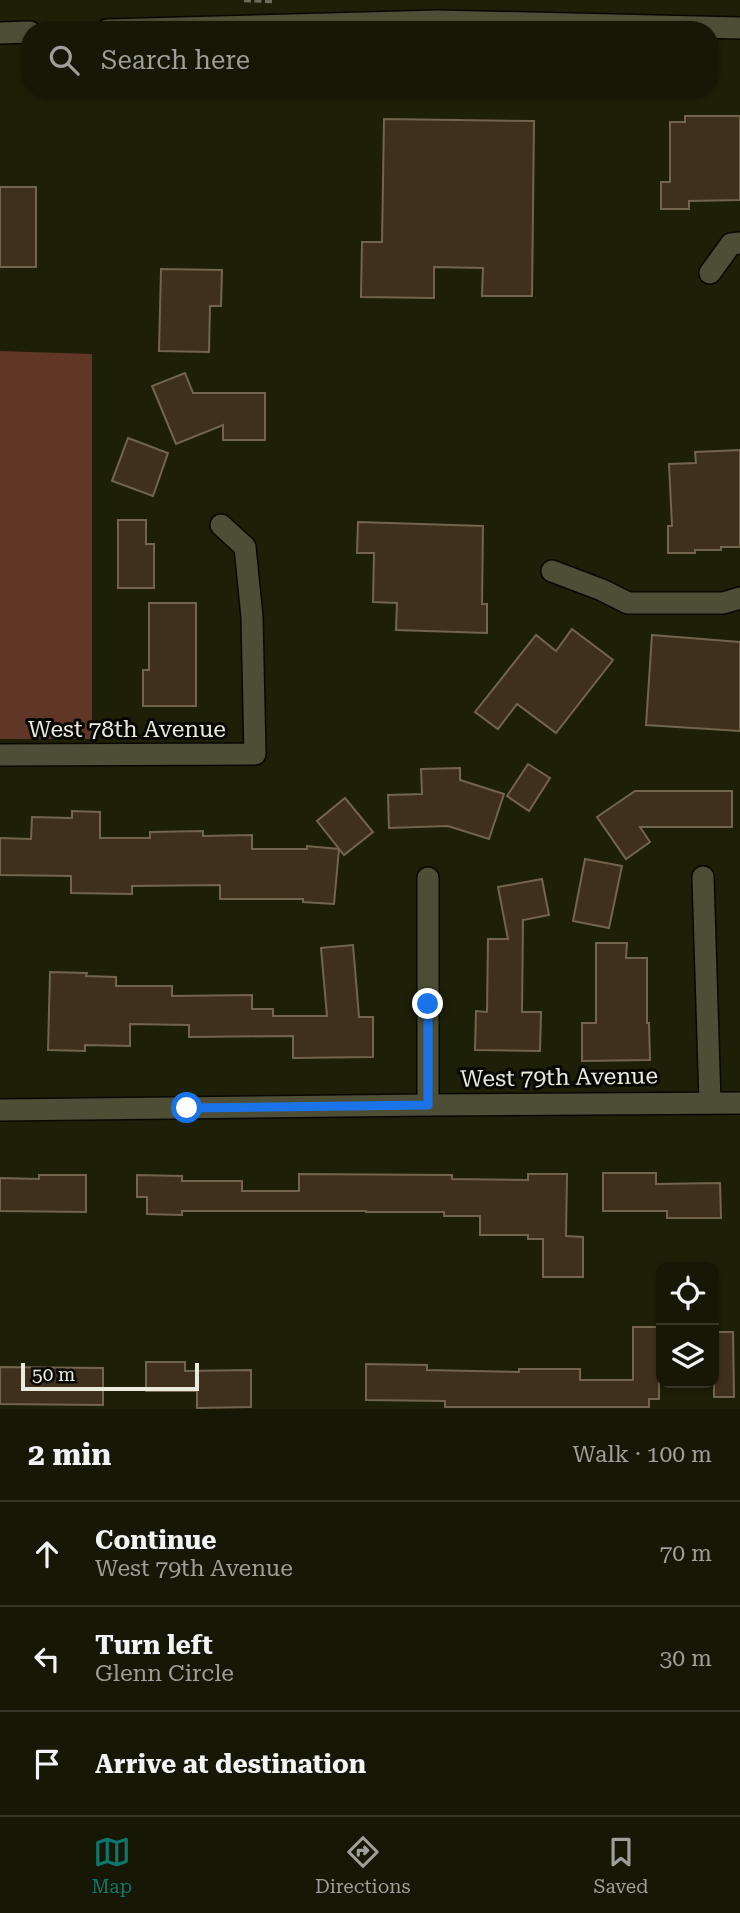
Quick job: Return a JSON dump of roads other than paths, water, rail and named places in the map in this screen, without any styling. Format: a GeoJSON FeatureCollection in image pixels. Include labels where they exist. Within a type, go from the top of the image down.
{"type":"FeatureCollection","features":[{"type":"Feature","properties":{"kind":"street"},"geometry":{"type":"LineString","coordinates":[[264,21],[438,11],[616,21]]}},
{"type":"Feature","properties":{"kind":"street"},"geometry":{"type":"LineString","coordinates":[[719,27],[740,28]]}},
{"type":"Feature","properties":{"kind":"street"},"geometry":{"type":"LineString","coordinates":[[0,33],[21,32]]}},
{"type":"Feature","properties":{"kind":"street"},"geometry":{"type":"LineString","coordinates":[[710,274],[731,244],[740,243]]}},
{"type":"Feature","properties":{"kind":"street","name":"West 78th Avenue"},"geometry":{"type":"LineString","coordinates":[[0,755],[255,754],[252,617],[245,547],[221,525]]}},
{"type":"Feature","properties":{"kind":"street"},"geometry":{"type":"LineString","coordinates":[[552,571],[628,603],[723,603],[740,598]]}},
{"type":"Feature","properties":{"kind":"street"},"geometry":{"type":"LineString","coordinates":[[703,877],[710,1102]]}},
{"type":"Feature","properties":{"kind":"street"},"geometry":{"type":"LineString","coordinates":[[428,878],[428,1105]]}},
{"type":"Feature","properties":{"kind":"street","name":"West 79th Avenue"},"geometry":{"type":"LineString","coordinates":[[0,1110],[740,1103]]}}]}
